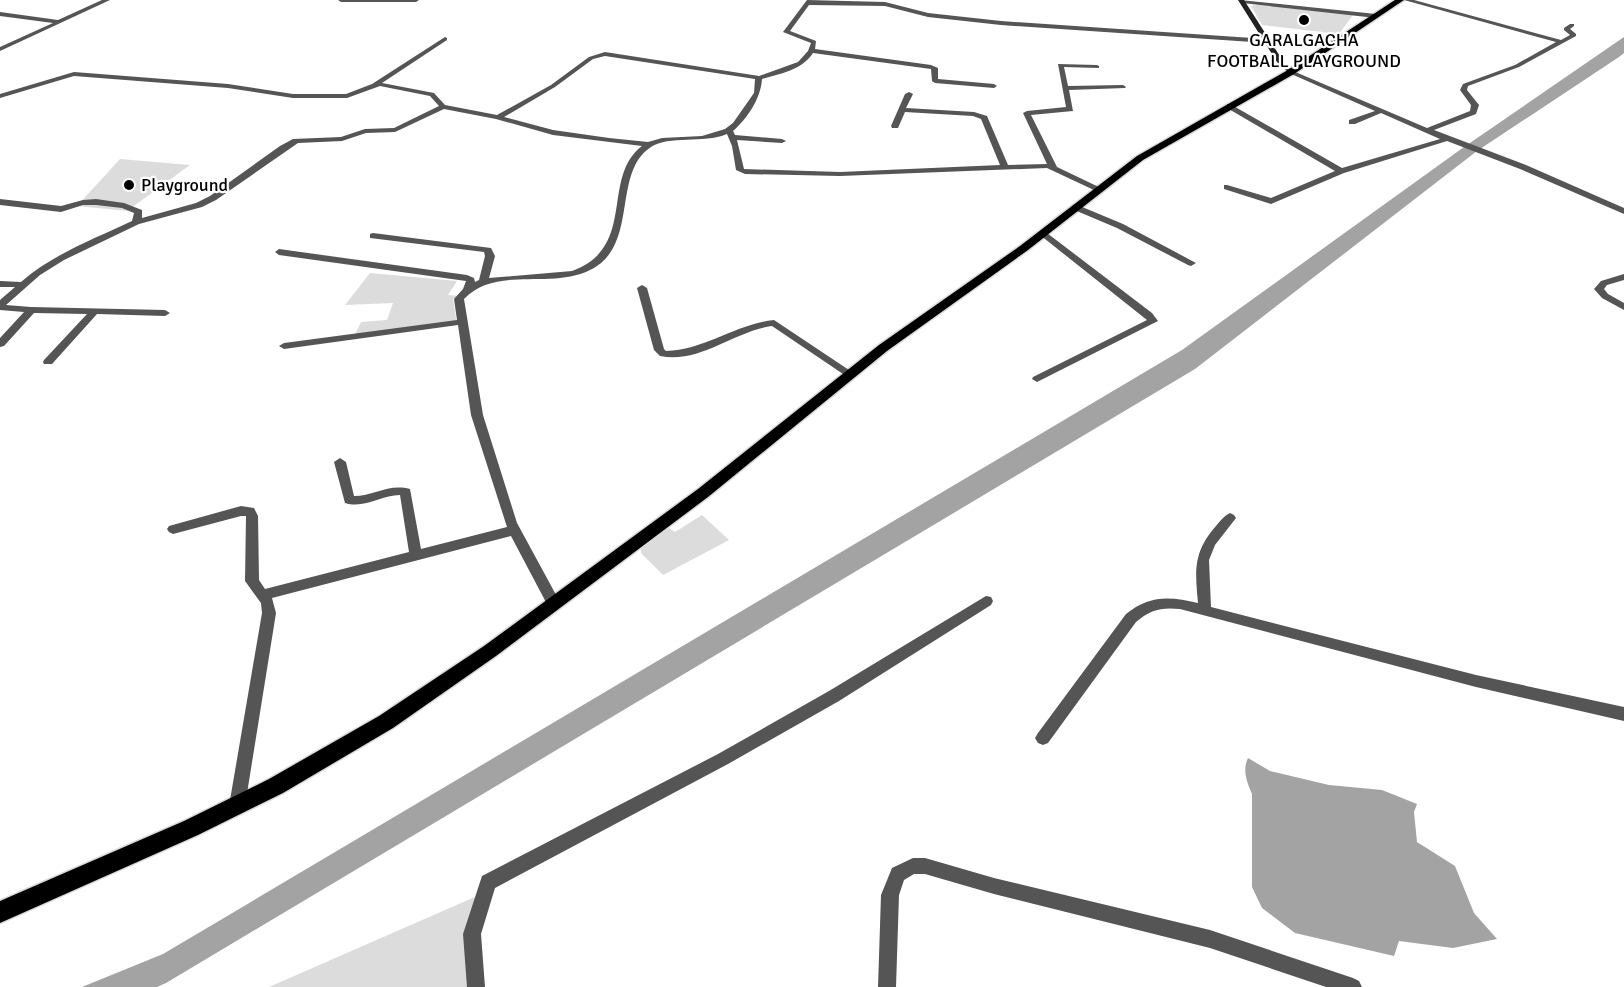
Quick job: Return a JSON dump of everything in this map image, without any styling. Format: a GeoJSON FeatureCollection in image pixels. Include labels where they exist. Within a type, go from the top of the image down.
{"type":"FeatureCollection","features":[{"type":"Feature","properties":{"kind":"main road"},"geometry":{"type":"LineString","coordinates":[[0,912],[237,806],[386,722],[554,604],[704,493],[927,314],[1043,233],[1140,158],[1291,72],[1400,0]]}},
{"type":"Feature","properties":{"kind":"street"},"geometry":{"type":"LineString","coordinates":[[0,49],[107,0]]}},
{"type":"Feature","properties":{"kind":"street"},"geometry":{"type":"LineString","coordinates":[[341,0],[416,0]]}},
{"type":"Feature","properties":{"kind":"street"},"geometry":{"type":"LineString","coordinates":[[1407,0],[1562,42]]}},
{"type":"Feature","properties":{"kind":"street"},"geometry":{"type":"LineString","coordinates":[[498,117],[543,92],[598,55],[633,56],[759,78],[794,68],[812,51],[814,42],[786,32],[809,1],[885,4],[928,15],[990,22],[1267,41]]}},
{"type":"Feature","properties":{"kind":"street"},"geometry":{"type":"LineString","coordinates":[[1241,1],[1376,16]]}},
{"type":"Feature","properties":{"kind":"street"},"geometry":{"type":"LineString","coordinates":[[1241,1],[1280,62],[1291,72],[1480,153],[1522,167],[1624,211]]}},
{"type":"Feature","properties":{"kind":"street"},"geometry":{"type":"LineString","coordinates":[[0,14],[57,21]]}},
{"type":"Feature","properties":{"kind":"street"},"geometry":{"type":"LineString","coordinates":[[1428,130],[1473,112],[1475,105],[1463,90],[1465,85],[1517,66],[1562,42],[1574,35],[1566,29],[1572,25]]}},
{"type":"Feature","properties":{"kind":"street"},"geometry":{"type":"LineString","coordinates":[[0,96],[74,74],[228,86],[293,96],[347,96],[374,84],[445,39]]}},
{"type":"Feature","properties":{"kind":"street"},"geometry":{"type":"LineString","coordinates":[[812,51],[925,65],[935,68],[935,81],[994,86]]}},
{"type":"Feature","properties":{"kind":"street"},"geometry":{"type":"LineString","coordinates":[[1053,167],[1027,114],[1031,111],[1070,109],[1060,65],[1097,67]]}},
{"type":"Feature","properties":{"kind":"street"},"geometry":{"type":"LineString","coordinates":[[759,78],[758,92],[730,134],[740,170],[745,172],[840,174],[1053,167],[1099,189]]}},
{"type":"Feature","properties":{"kind":"street"},"geometry":{"type":"LineString","coordinates":[[374,84],[432,94],[443,107]]}},
{"type":"Feature","properties":{"kind":"street"},"geometry":{"type":"LineString","coordinates":[[1066,88],[1123,87]]}},
{"type":"Feature","properties":{"kind":"street"},"geometry":{"type":"LineString","coordinates":[[895,126],[909,94]]}},
{"type":"Feature","properties":{"kind":"street"},"geometry":{"type":"LineString","coordinates":[[1230,106],[1341,171]]}},
{"type":"Feature","properties":{"kind":"street"},"geometry":{"type":"LineString","coordinates":[[0,306],[61,258],[136,222],[199,205],[213,198],[283,147],[296,141],[342,139],[365,131],[395,130],[443,107],[498,117],[554,134],[647,144],[662,139],[730,134],[782,141]]}},
{"type":"Feature","properties":{"kind":"street"},"geometry":{"type":"LineString","coordinates":[[902,110],[974,114],[984,118],[1005,168]]}},
{"type":"Feature","properties":{"kind":"street"},"geometry":{"type":"LineString","coordinates":[[1352,122],[1383,110]]}},
{"type":"Feature","properties":{"kind":"street"},"geometry":{"type":"LineString","coordinates":[[1227,187],[1271,201],[1341,171],[1447,139]]}},
{"type":"Feature","properties":{"kind":"street"},"geometry":{"type":"LineString","coordinates":[[468,289],[483,283],[515,277],[554,278],[578,273],[600,259],[616,232],[631,165],[647,144]]}},
{"type":"Feature","properties":{"kind":"street"},"geometry":{"type":"LineString","coordinates":[[0,202],[61,209],[85,202],[124,206],[139,212],[136,222]]}},
{"type":"Feature","properties":{"kind":"street"},"geometry":{"type":"LineString","coordinates":[[1076,207],[1120,226],[1191,263]]}},
{"type":"Feature","properties":{"kind":"street"},"geometry":{"type":"LineString","coordinates":[[1037,380],[1153,321],[1149,315],[1043,233]]}},
{"type":"Feature","properties":{"kind":"street"},"geometry":{"type":"LineString","coordinates":[[373,236],[488,250],[490,256],[483,283]]}},
{"type":"Feature","properties":{"kind":"street"},"geometry":{"type":"LineString","coordinates":[[279,252],[471,280],[468,289],[459,299],[477,415],[515,530],[554,604]]}},
{"type":"Feature","properties":{"kind":"street"},"geometry":{"type":"LineString","coordinates":[[1624,277],[1604,283],[1599,289],[1605,296],[1624,306]]}},
{"type":"Feature","properties":{"kind":"street"},"geometry":{"type":"LineString","coordinates":[[0,284],[24,285]]}},
{"type":"Feature","properties":{"kind":"street"},"geometry":{"type":"LineString","coordinates":[[642,288],[659,350],[664,354],[706,347],[755,327],[774,323],[850,374]]}},
{"type":"Feature","properties":{"kind":"street"},"geometry":{"type":"LineString","coordinates":[[0,306],[31,310],[165,312]]}},
{"type":"Feature","properties":{"kind":"street"},"geometry":{"type":"LineString","coordinates":[[0,344],[31,310]]}},
{"type":"Feature","properties":{"kind":"street"},"geometry":{"type":"LineString","coordinates":[[48,362],[95,311]]}},
{"type":"Feature","properties":{"kind":"street"},"geometry":{"type":"LineString","coordinates":[[284,346],[461,322]]}},
{"type":"Feature","properties":{"kind":"street"},"geometry":{"type":"LineString","coordinates":[[340,462],[349,500],[361,501],[392,491],[406,492],[416,556]]}},
{"type":"Feature","properties":{"kind":"street"},"geometry":{"type":"LineString","coordinates":[[173,529],[226,514],[250,511],[252,581],[263,595],[269,613],[237,806]]}},
{"type":"Feature","properties":{"kind":"street"},"geometry":{"type":"LineString","coordinates":[[1204,611],[1202,558],[1210,539],[1230,518]]}},
{"type":"Feature","properties":{"kind":"street"},"geometry":{"type":"LineString","coordinates":[[263,595],[515,530]]}},
{"type":"Feature","properties":{"kind":"street"},"geometry":{"type":"LineString","coordinates":[[476,987],[471,934],[488,882],[723,759],[834,696],[986,601]]}},
{"type":"Feature","properties":{"kind":"street"},"geometry":{"type":"LineString","coordinates":[[1043,738],[1131,618],[1141,609],[1159,601],[1464,679],[1624,714]]}},
{"type":"Feature","properties":{"kind":"street"},"geometry":{"type":"LineString","coordinates":[[887,987],[890,895],[898,874],[913,866],[925,866],[994,886],[1210,939],[1353,987]]}},
{"type":"Feature","properties":{"kind":"shaded area","name":"GARALGACHA FOOTBALL PLAYGROUND"},"geometry":{"type":"Polygon","coordinates":[[[1260,4],[1353,15],[1339,34],[1262,25],[1251,6],[1260,4]]]}},
{"type":"Feature","properties":{"kind":"shaded area"},"geometry":{"type":"Polygon","coordinates":[[[1624,37],[1624,53],[1619,57],[1477,151],[1195,369],[166,983],[157,987],[82,987],[163,954],[1182,350],[1464,147],[1624,37]]]}},
{"type":"Feature","properties":{"kind":"shaded area","name":"Playground"},"geometry":{"type":"Polygon","coordinates":[[[120,159],[190,165],[127,211],[77,206],[120,159]]]}},
{"type":"Feature","properties":{"kind":"shaded area"},"geometry":{"type":"Polygon","coordinates":[[[370,273],[457,281],[448,295],[459,296],[453,299],[457,324],[353,339],[361,322],[387,320],[393,303],[345,305],[370,273]]]}},
{"type":"Feature","properties":{"kind":"shaded area"},"geometry":{"type":"Polygon","coordinates":[[[702,515],[729,540],[663,575],[641,553],[641,547],[666,526],[675,532],[702,515]]]}},
{"type":"Feature","properties":{"kind":"shaded area"},"geometry":{"type":"Polygon","coordinates":[[[1248,758],[1270,771],[1329,785],[1382,790],[1417,804],[1414,812],[1417,842],[1455,866],[1474,913],[1497,939],[1453,948],[1399,941],[1394,956],[1295,933],[1262,908],[1252,887],[1252,794],[1245,772],[1248,758]]]}},
{"type":"Feature","properties":{"kind":"shaded area"},"geometry":{"type":"Polygon","coordinates":[[[484,893],[476,987],[269,987],[484,893]]]}},
{"type":"Feature","properties":{"kind":"place","name":"GARALGACHA FOOTBALL PLAYGROUND"},"geometry":{"type":"Point","coordinates":[1304,20]}},
{"type":"Feature","properties":{"kind":"place","name":"Playground"},"geometry":{"type":"Point","coordinates":[129,185]}}]}
